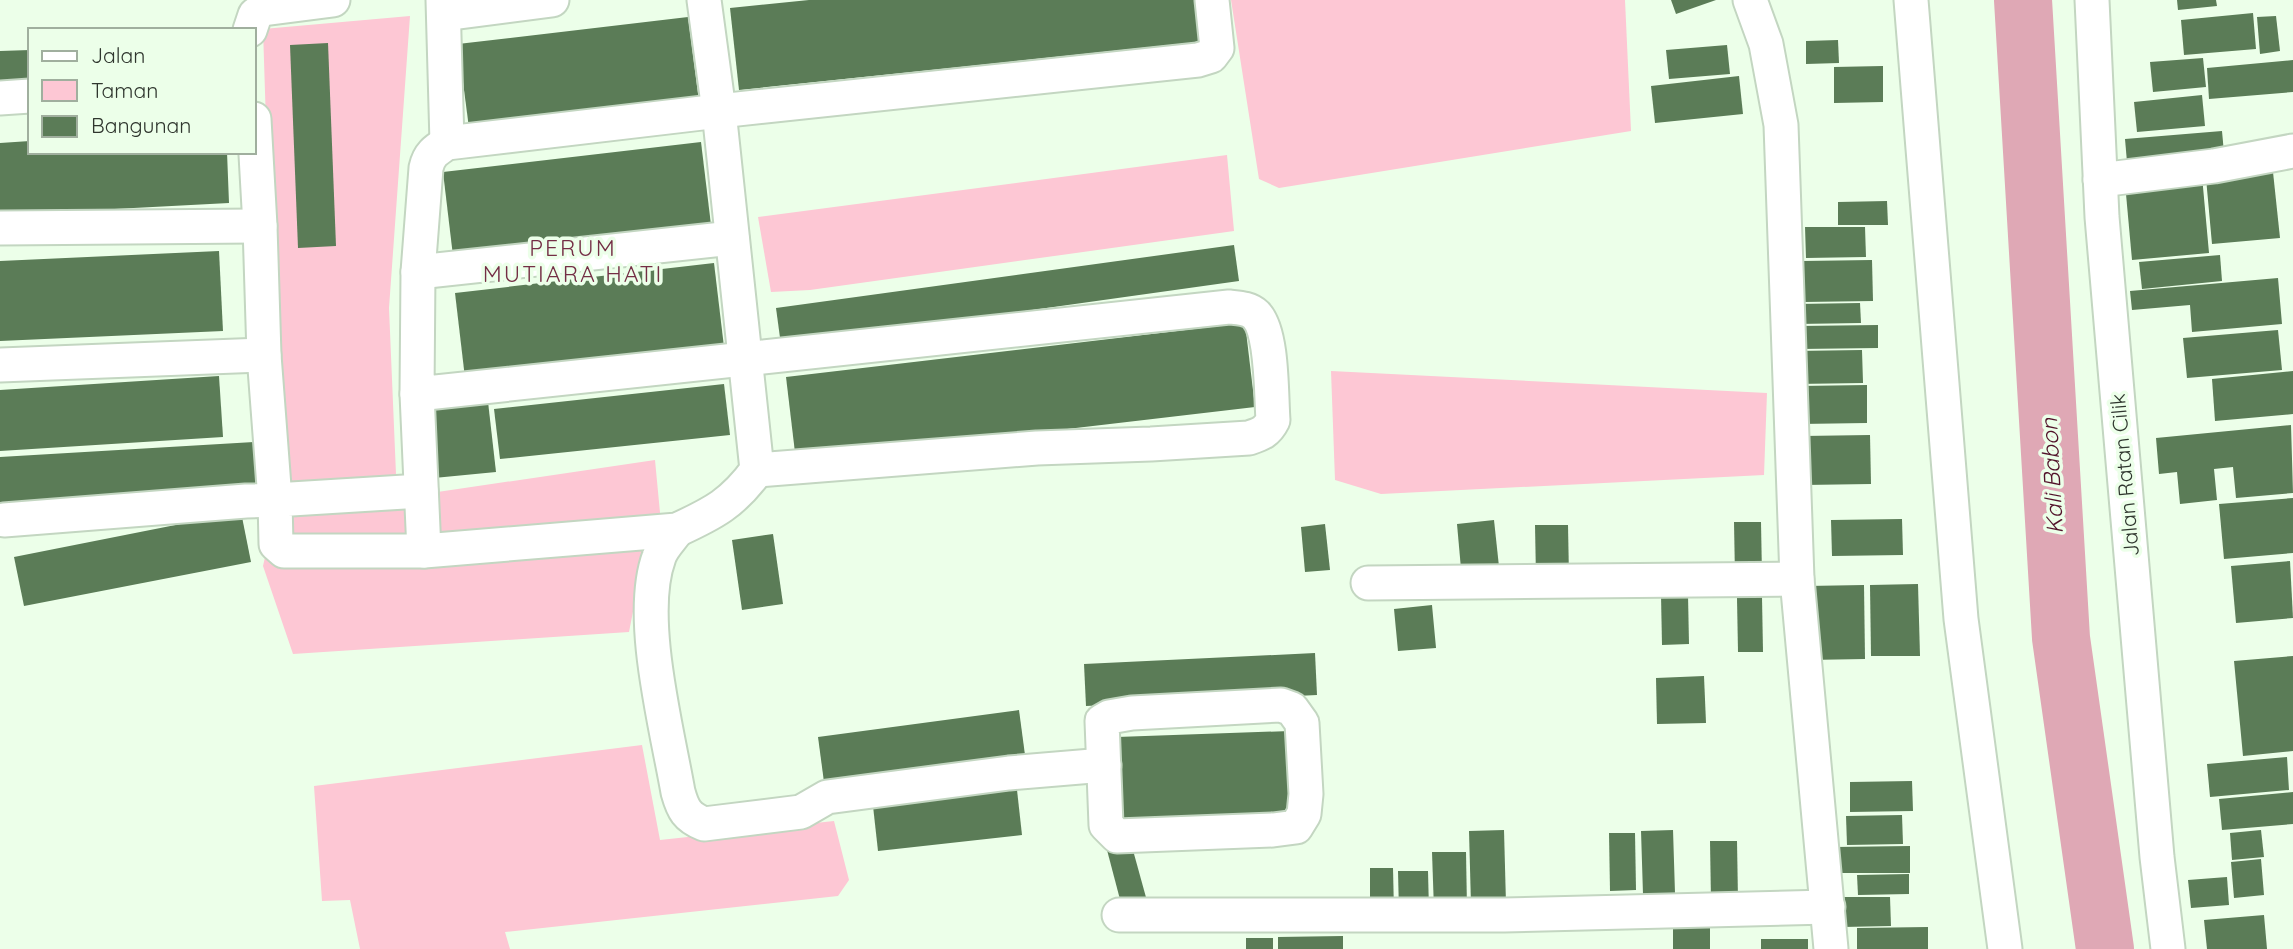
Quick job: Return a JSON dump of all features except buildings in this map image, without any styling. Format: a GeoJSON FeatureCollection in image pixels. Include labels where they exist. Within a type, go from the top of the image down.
{"type":"FeatureCollection","features":[{"type":"Feature","properties":{"kind":"street"},"geometry":{"type":"LineString","coordinates":[[447,143],[444,7],[552,0]]}},
{"type":"Feature","properties":{"kind":"street"},"geometry":{"type":"LineString","coordinates":[[704,0],[719,111],[757,470]]}},
{"type":"Feature","properties":{"kind":"street"},"geometry":{"type":"LineString","coordinates":[[424,551],[417,394],[418,272],[428,160],[433,151],[447,143],[1198,60],[1211,56],[1217,48],[1212,0]]}},
{"type":"Feature","properties":{"kind":"street"},"geometry":{"type":"LineString","coordinates":[[1750,0],[1766,44],[1780,125],[1797,579],[1831,949]]}},
{"type":"Feature","properties":{"kind":"street"},"geometry":{"type":"LineString","coordinates":[[1911,0],[1961,619],[2005,949]]}},
{"type":"Feature","properties":{"kind":"street","name":"Jalan Ratan Cilik"},"geometry":{"type":"LineString","coordinates":[[2092,0],[2100,180],[2156,844],[2168,949]]}},
{"type":"Feature","properties":{"kind":"street"},"geometry":{"type":"LineString","coordinates":[[251,28],[255,15],[264,9],[325,1]]}},
{"type":"Feature","properties":{"kind":"street"},"geometry":{"type":"LineString","coordinates":[[0,98],[28,96]]}},
{"type":"Feature","properties":{"kind":"street"},"geometry":{"type":"LineString","coordinates":[[2100,180],[2214,166],[2293,151]]}},
{"type":"Feature","properties":{"kind":"street"},"geometry":{"type":"LineString","coordinates":[[256,154],[264,355],[276,544],[284,551],[424,551],[677,530],[708,516],[733,499],[757,470],[1037,448],[1249,438],[1268,430],[1273,420],[1267,340],[1263,327],[1256,315],[1245,309],[1229,307],[417,394]]}},
{"type":"Feature","properties":{"kind":"street"},"geometry":{"type":"LineString","coordinates":[[0,228],[260,226]]}},
{"type":"Feature","properties":{"kind":"street"},"geometry":{"type":"LineString","coordinates":[[418,272],[732,238]]}},
{"type":"Feature","properties":{"kind":"street"},"geometry":{"type":"LineString","coordinates":[[0,365],[264,355]]}},
{"type":"Feature","properties":{"kind":"street"},"geometry":{"type":"LineString","coordinates":[[4,520],[246,500],[421,491]]}},
{"type":"Feature","properties":{"kind":"street"},"geometry":{"type":"LineString","coordinates":[[677,530],[660,554],[652,579],[650,605],[658,680],[678,792],[683,808],[690,818],[704,824],[801,812],[827,797],[1009,773],[1104,765]]}},
{"type":"Feature","properties":{"kind":"street"},"geometry":{"type":"LineString","coordinates":[[1367,583],[1797,579]]}},
{"type":"Feature","properties":{"kind":"street"},"geometry":{"type":"LineString","coordinates":[[1281,705],[1292,709],[1302,723],[1306,766],[1304,814],[1296,827],[1288,829],[1117,836],[1106,825],[1104,765],[1102,721],[1109,717],[1281,705]]}},
{"type":"Feature","properties":{"kind":"street"},"geometry":{"type":"LineString","coordinates":[[1119,915],[1504,915],[1828,907]]}},
{"type":"Feature","properties":{"kind":"green space"},"geometry":{"type":"Polygon","coordinates":[[[1231,0],[1625,0],[1631,131],[1279,188],[1259,179],[1231,0]]]}},
{"type":"Feature","properties":{"kind":"green space"},"geometry":{"type":"Polygon","coordinates":[[[410,16],[389,308],[397,498],[655,460],[661,523],[640,576],[629,632],[293,654],[263,566],[278,501],[263,29],[410,16]]]}},
{"type":"Feature","properties":{"kind":"green space"},"geometry":{"type":"Polygon","coordinates":[[[1227,155],[1234,231],[810,290],[771,292],[758,217],[1227,155]]]}},
{"type":"Feature","properties":{"kind":"green space"},"geometry":{"type":"Polygon","coordinates":[[[1331,371],[1767,393],[1764,475],[1381,494],[1335,480],[1331,371]]]}},
{"type":"Feature","properties":{"kind":"green space"},"geometry":{"type":"Polygon","coordinates":[[[642,745],[660,840],[834,821],[849,880],[838,896],[505,932],[510,949],[360,949],[350,900],[322,901],[314,786],[642,745]]]}},
{"type":"Feature","properties":{"kind":"waterway","name":"Kali Babon"},"geometry":{"type":"LineString","coordinates":[[2023,0],[2061,638],[2105,949]]}},
{"type":"Feature","properties":{"kind":"district","name":"PERUM MUTIARA HATI"},"geometry":{"type":"Point","coordinates":[573,261]}}]}
